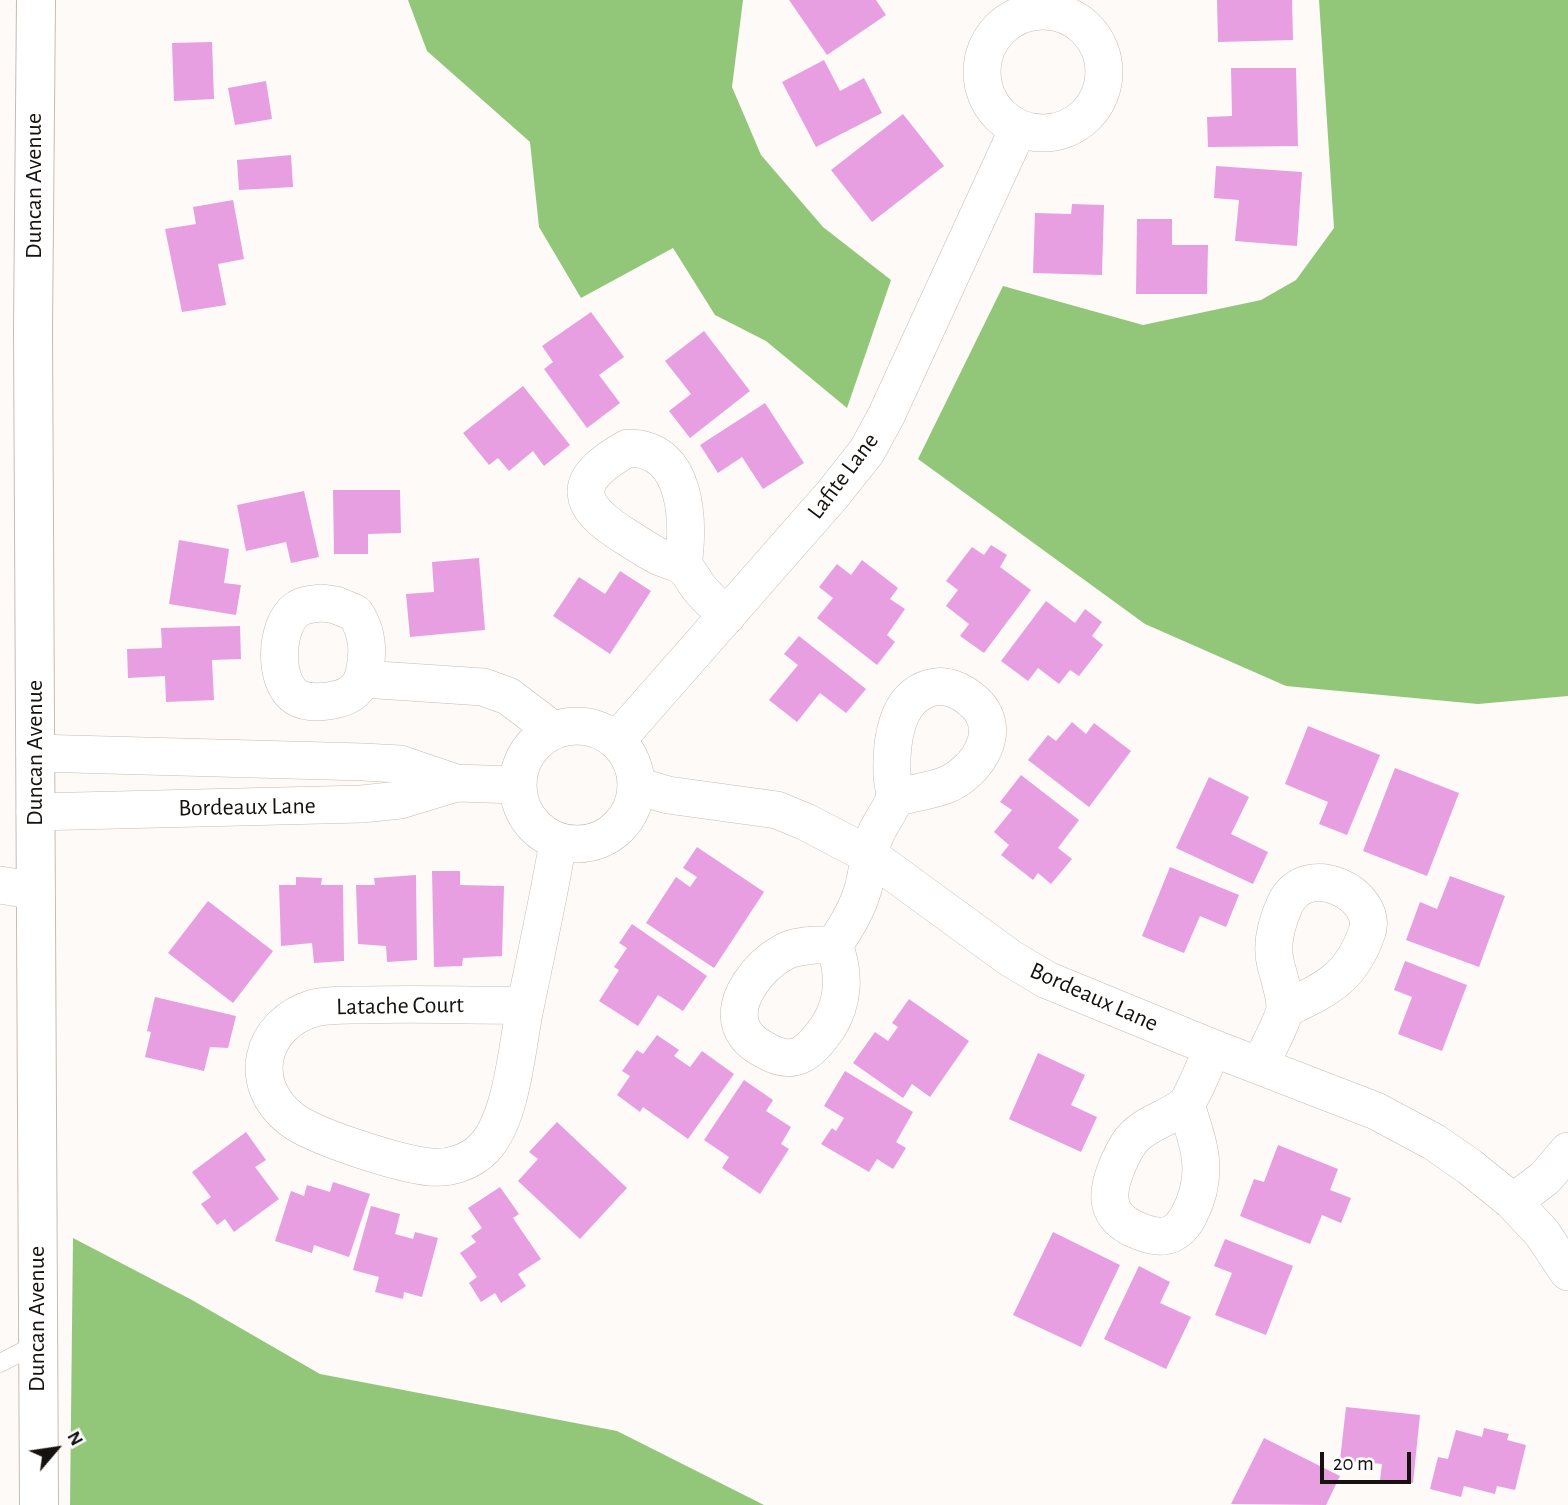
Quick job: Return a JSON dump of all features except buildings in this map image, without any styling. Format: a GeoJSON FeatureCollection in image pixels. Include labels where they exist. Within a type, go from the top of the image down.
{"type":"FeatureCollection","features":[{"type":"Feature","properties":{"kind":"main road","name":"Duncan Avenue"},"geometry":{"type":"LineString","coordinates":[[36,0],[33,329],[35,812],[18,888],[37,1344],[39,1505]]}},
{"type":"Feature","properties":{"kind":"street","name":"Lafite Lane"},"geometry":{"type":"LineString","coordinates":[[617,740],[867,451],[886,416],[1018,129]]}},
{"type":"Feature","properties":{"kind":"street"},"geometry":{"type":"LineString","coordinates":[[682,566],[727,616]]}},
{"type":"Feature","properties":{"kind":"street"},"geometry":{"type":"LineString","coordinates":[[363,679],[483,687],[508,696],[553,730]]}},
{"type":"Feature","properties":{"kind":"street"},"geometry":{"type":"LineString","coordinates":[[582,725],[601,730],[617,740],[634,768],[637,786],[634,805],[624,822],[608,836],[595,842],[575,845],[558,842],[530,823],[520,803],[517,785],[520,767],[527,751],[540,738],[553,730],[582,725]]}},
{"type":"Feature","properties":{"kind":"street","name":"Bordeaux Lane"},"geometry":{"type":"LineString","coordinates":[[35,753],[400,764],[456,783],[517,785]]}},
{"type":"Feature","properties":{"kind":"street","name":"Bordeaux Lane"},"geometry":{"type":"LineString","coordinates":[[35,812],[362,804],[400,800],[456,783]]}},
{"type":"Feature","properties":{"kind":"street","name":"Bordeaux Lane"},"geometry":{"type":"LineString","coordinates":[[637,786],[668,795],[777,810],[806,822],[869,855],[1010,958],[1047,980],[1376,1111],[1434,1142],[1513,1202],[1542,1233],[1568,1272]]}},
{"type":"Feature","properties":{"kind":"street"},"geometry":{"type":"LineString","coordinates":[[834,946],[851,920],[863,891],[869,855],[880,824],[895,798]]}},
{"type":"Feature","properties":{"kind":"street","name":"Latache Court"},"geometry":{"type":"LineString","coordinates":[[525,1006],[390,1004],[314,1008],[278,1029],[268,1043],[265,1074],[270,1092],[279,1108],[291,1119],[327,1137],[393,1158],[430,1167],[458,1164],[484,1148],[502,1117],[549,895],[558,842]]}},
{"type":"Feature","properties":{"kind":"street"},"geometry":{"type":"LineString","coordinates":[[1259,1066],[1285,1009]]}},
{"type":"Feature","properties":{"kind":"street"},"geometry":{"type":"LineString","coordinates":[[1186,1105],[1213,1048]]}},
{"type":"Feature","properties":{"kind":"street"},"geometry":{"type":"LineString","coordinates":[[1513,1202],[1545,1178],[1568,1151]]}},
{"type":"Feature","properties":{"kind":"lane"},"geometry":{"type":"LineString","coordinates":[[0,1363],[37,1344]]}},
{"type":"Feature","properties":{"kind":"green space"},"geometry":{"type":"Polygon","coordinates":[[[408,0],[743,0],[732,87],[761,155],[823,227],[891,280],[847,408],[766,341],[715,315],[673,248],[581,298],[539,227],[530,142],[427,51],[408,0]]]}},
{"type":"Feature","properties":{"kind":"green space"},"geometry":{"type":"Polygon","coordinates":[[[1319,0],[1568,0],[1568,696],[1478,704],[1286,686],[1145,624],[918,459],[1003,286],[1143,325],[1261,300],[1296,280],[1334,228],[1319,0]]]}},
{"type":"Feature","properties":{"kind":"green space"},"geometry":{"type":"Polygon","coordinates":[[[73,1238],[192,1300],[320,1374],[617,1431],[764,1505],[70,1505],[73,1238]]]}}]}
